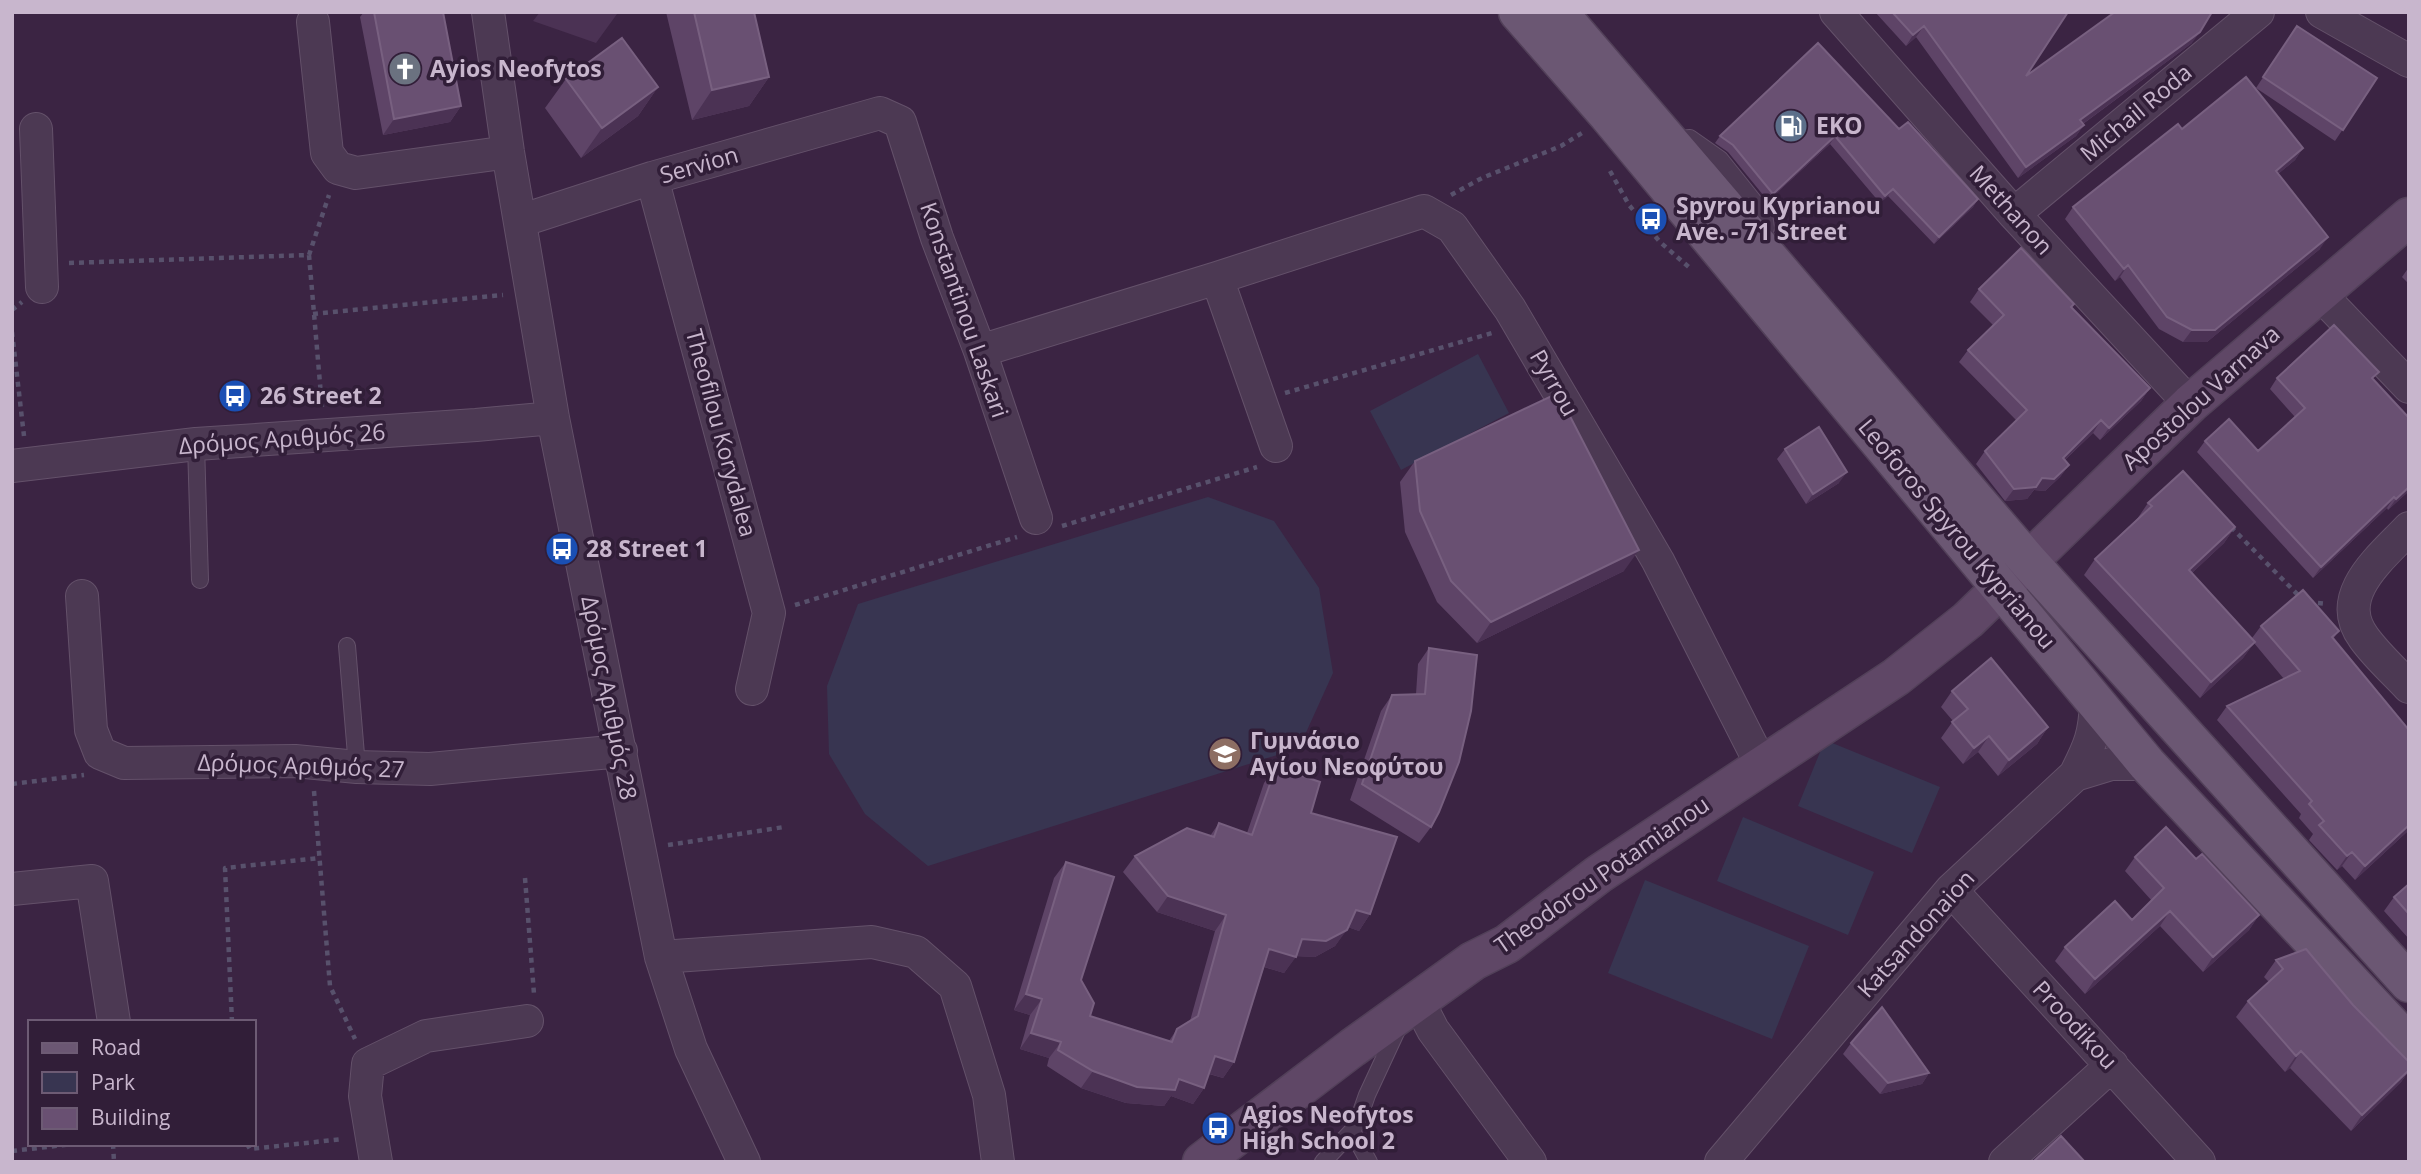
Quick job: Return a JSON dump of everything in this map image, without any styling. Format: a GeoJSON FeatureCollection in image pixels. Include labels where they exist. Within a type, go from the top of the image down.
{"type":"FeatureCollection","features":[{"type":"Feature","properties":{"kind":"main road","name":"Leoforos Spyrou Kyprianou"},"geometry":{"type":"LineString","coordinates":[[1518,12],[1625,134],[2147,764],[2409,1044]]}},
{"type":"Feature","properties":{"kind":"main road","name":"Leoforos Spyrou Kyprianou"},"geometry":{"type":"LineString","coordinates":[[1558,12],[2028,561],[2409,983]]}},
{"type":"Feature","properties":{"kind":"main road","name":"Apostolou Varnava"},"geometry":{"type":"LineString","coordinates":[[2001,588],[2190,404],[2409,217]]}},
{"type":"Feature","properties":{"kind":"main road","name":"Theodorou Potamianou"},"geometry":{"type":"LineString","coordinates":[[1202,1162],[1473,961],[1507,944],[1598,874],[1896,677],[1968,620],[2001,588]]}},
{"type":"Feature","properties":{"kind":"street","name":"Δρόμος Αριθμός 28"},"geometry":{"type":"LineString","coordinates":[[488,12],[552,418],[621,751],[638,850],[661,957],[691,1049],[733,1159]]}},
{"type":"Feature","properties":{"kind":"street","name":"Methanon"},"geometry":{"type":"LineString","coordinates":[[1836,12],[2014,214],[2190,404]]}},
{"type":"Feature","properties":{"kind":"street","name":"Michail Roda"},"geometry":{"type":"LineString","coordinates":[[2014,214],[2258,12]]}},
{"type":"Feature","properties":{"kind":"street"},"geometry":{"type":"LineString","coordinates":[[2322,12],[2409,61]]}},
{"type":"Feature","properties":{"kind":"street"},"geometry":{"type":"LineString","coordinates":[[313,22],[327,153],[338,167],[356,173],[508,152]]}},
{"type":"Feature","properties":{"kind":"street","name":"Servion"},"geometry":{"type":"LineString","coordinates":[[520,220],[652,178],[880,113]]}},
{"type":"Feature","properties":{"kind":"street","name":"Konstantinou Laskari"},"geometry":{"type":"LineString","coordinates":[[880,113],[900,122],[937,238],[980,351],[1036,519]]}},
{"type":"Feature","properties":{"kind":"street"},"geometry":{"type":"LineString","coordinates":[[36,129],[26,226],[42,276]]}},
{"type":"Feature","properties":{"kind":"street","name":"Theofilou Korydalea"},"geometry":{"type":"LineString","coordinates":[[652,178],[769,613],[752,689]]}},
{"type":"Feature","properties":{"kind":"street"},"geometry":{"type":"LineString","coordinates":[[980,351],[1423,211]]}},
{"type":"Feature","properties":{"kind":"street","name":"Pyrrou"},"geometry":{"type":"LineString","coordinates":[[1423,211],[1452,228],[1520,325],[1658,561],[1762,766]]}},
{"type":"Feature","properties":{"kind":"street"},"geometry":{"type":"LineString","coordinates":[[1217,278],[1276,446]]}},
{"type":"Feature","properties":{"kind":"street"},"geometry":{"type":"LineString","coordinates":[[2319,293],[2409,387]]}},
{"type":"Feature","properties":{"kind":"street","name":"Δρόμος Αριθμός 26"},"geometry":{"type":"LineString","coordinates":[[20,465],[196,444],[552,418]]}},
{"type":"Feature","properties":{"kind":"street"},"geometry":{"type":"LineString","coordinates":[[2409,528],[2367,573],[2357,589],[2353,606],[2363,636],[2409,687]]}},
{"type":"Feature","properties":{"kind":"street","name":"Δρόμος Αριθμός 27"},"geometry":{"type":"LineString","coordinates":[[82,596],[91,730],[100,753],[124,763],[295,761],[358,767],[430,769],[621,751]]}},
{"type":"Feature","properties":{"kind":"street"},"geometry":{"type":"LineString","coordinates":[[2075,775],[2095,730],[2096,701]]}},
{"type":"Feature","properties":{"kind":"street","name":"Katsandonaion"},"geometry":{"type":"LineString","coordinates":[[1721,1162],[1951,890],[2075,775],[2111,764],[2147,764]]}},
{"type":"Feature","properties":{"kind":"street"},"geometry":{"type":"LineString","coordinates":[[12,889],[92,881],[114,1020]]}},
{"type":"Feature","properties":{"kind":"street","name":"Proodikou"},"geometry":{"type":"LineString","coordinates":[[1951,890],[2199,1162]]}},
{"type":"Feature","properties":{"kind":"street"},"geometry":{"type":"LineString","coordinates":[[661,957],[872,942],[916,952],[955,986],[989,1095],[998,1162]]}},
{"type":"Feature","properties":{"kind":"street"},"geometry":{"type":"LineString","coordinates":[[1413,1005],[1530,1162]]}},
{"type":"Feature","properties":{"kind":"street"},"geometry":{"type":"LineString","coordinates":[[374,1149],[365,1096],[368,1065],[426,1036],[527,1021]]}},
{"type":"Feature","properties":{"kind":"street"},"geometry":{"type":"LineString","coordinates":[[2006,1162],[2112,1065]]}},
{"type":"Feature","properties":{"kind":"lane"},"geometry":{"type":"LineString","coordinates":[[196,444],[200,580]]}},
{"type":"Feature","properties":{"kind":"lane"},"geometry":{"type":"LineString","coordinates":[[346,646],[358,767]]}},
{"type":"Feature","properties":{"kind":"lane"},"geometry":{"type":"LineString","coordinates":[[1323,1162],[1352,1131],[1413,1005]]}},
{"type":"Feature","properties":{"kind":"lane"},"geometry":{"type":"LineString","coordinates":[[1352,1131],[1369,1162]]}},
{"type":"Feature","properties":{"kind":"path"},"geometry":{"type":"LineString","coordinates":[[1423,211],[1482,178],[1561,146],[1586,131]]}},
{"type":"Feature","properties":{"kind":"path"},"geometry":{"type":"LineString","coordinates":[[324,436],[309,255],[338,167]]}},
{"type":"Feature","properties":{"kind":"path"},"geometry":{"type":"LineString","coordinates":[[42,276],[309,255]]}},
{"type":"Feature","properties":{"kind":"path"},"geometry":{"type":"LineString","coordinates":[[313,314],[532,292]]}},
{"type":"Feature","properties":{"kind":"path"},"geometry":{"type":"LineString","coordinates":[[1261,401],[1520,325]]}},
{"type":"Feature","properties":{"kind":"path"},"geometry":{"type":"LineString","coordinates":[[12,332],[20,465]]}},
{"type":"Feature","properties":{"kind":"path"},"geometry":{"type":"LineString","coordinates":[[769,613],[1022,535],[1036,519],[1058,527],[1256,469],[1276,446]]}},
{"type":"Feature","properties":{"kind":"path"},"geometry":{"type":"LineString","coordinates":[[2222,517],[2304,602],[2353,606]]}},
{"type":"Feature","properties":{"kind":"path"},"geometry":{"type":"LineString","coordinates":[[312,763],[330,986],[368,1065]]}},
{"type":"Feature","properties":{"kind":"path"},"geometry":{"type":"LineString","coordinates":[[12,783],[87,775]]}},
{"type":"Feature","properties":{"kind":"path"},"geometry":{"type":"LineString","coordinates":[[638,850],[784,827]]}},
{"type":"Feature","properties":{"kind":"path"},"geometry":{"type":"LineString","coordinates":[[232,1020],[225,868],[320,859]]}},
{"type":"Feature","properties":{"kind":"path"},"geometry":{"type":"LineString","coordinates":[[525,878],[534,1002],[527,1021]]}},
{"type":"Feature","properties":{"kind":"path"},"geometry":{"type":"LineString","coordinates":[[12,1151],[56,1146]]}},
{"type":"Feature","properties":{"kind":"path"},"geometry":{"type":"LineString","coordinates":[[248,1146],[250,1149],[374,1149]]}},
{"type":"Feature","properties":{"kind":"green space"},"geometry":{"type":"Polygon","coordinates":[[[1478,354],[1509,413],[1401,470],[1370,411],[1478,354]]]}},
{"type":"Feature","properties":{"kind":"green space"},"geometry":{"type":"Polygon","coordinates":[[[1208,497],[1274,521],[1319,588],[1333,673],[1299,748],[928,866],[865,814],[829,754],[827,686],[858,604],[1208,497]]]}},
{"type":"Feature","properties":{"kind":"green space"},"geometry":{"type":"Polygon","coordinates":[[[1825,740],[1940,787],[1912,853],[1798,806],[1825,740]]]}},
{"type":"Feature","properties":{"kind":"green space"},"geometry":{"type":"Polygon","coordinates":[[[1743,817],[1874,872],[1848,935],[1717,881],[1743,817]]]}},
{"type":"Feature","properties":{"kind":"green space"},"geometry":{"type":"Polygon","coordinates":[[[1645,880],[1809,946],[1772,1039],[1608,973],[1645,880]]]}},
{"type":"Feature","properties":{"kind":"building","name":"Ayios Neofytos"},"geometry":{"type":"Polygon","coordinates":[[[374,12],[443,12],[461,106],[394,119],[374,12]]]}},
{"type":"Feature","properties":{"kind":"building"},"geometry":{"type":"Polygon","coordinates":[[[694,12],[754,12],[769,77],[712,90],[694,12]]]}},
{"type":"Feature","properties":{"kind":"building"},"geometry":{"type":"Polygon","coordinates":[[[1892,12],[2068,12],[2026,76],[2115,12],[2212,12],[2200,32],[2080,120],[2084,125],[2026,167],[1924,26],[1913,35],[1892,12]]]}},
{"type":"Feature","properties":{"kind":"building"},"geometry":{"type":"Polygon","coordinates":[[[2297,26],[2377,78],[2343,130],[2263,77],[2297,26]]]}},
{"type":"Feature","properties":{"kind":"building"},"geometry":{"type":"Polygon","coordinates":[[[622,38],[658,87],[602,128],[566,79],[622,38]]]}},
{"type":"Feature","properties":{"kind":"building"},"geometry":{"type":"Polygon","coordinates":[[[1818,43],[1899,129],[1908,122],[1978,199],[1939,237],[1893,189],[1885,196],[1835,136],[1773,194],[1733,145],[1720,136],[1818,43]]]}},
{"type":"Feature","properties":{"kind":"building"},"geometry":{"type":"Polygon","coordinates":[[[2246,77],[2303,148],[2276,171],[2328,237],[2215,330],[2192,330],[2167,317],[2128,265],[2124,269],[2073,207],[2178,124],[2182,129],[2246,77]]]}},
{"type":"Feature","properties":{"kind":"building"},"geometry":{"type":"Polygon","coordinates":[[[2021,248],[2074,304],[2071,307],[2150,388],[2109,428],[2101,420],[2063,458],[2069,465],[2054,479],[2042,478],[2036,487],[2014,489],[1985,451],[2027,410],[1968,350],[2004,315],[1979,289],[2021,248]]]}},
{"type":"Feature","properties":{"kind":"building"},"geometry":{"type":"Polygon","coordinates":[[[2334,325],[2379,372],[2372,378],[2409,418],[2409,487],[2396,499],[2394,497],[2321,567],[2205,441],[2229,419],[2258,451],[2305,408],[2277,378],[2334,325]]]}},
{"type":"Feature","properties":{"kind":"building"},"geometry":{"type":"Polygon","coordinates":[[[1558,393],[1639,550],[1491,622],[1451,581],[1420,511],[1415,461],[1558,393]]]}},
{"type":"Feature","properties":{"kind":"building"},"geometry":{"type":"Polygon","coordinates":[[[1819,427],[1847,472],[1813,494],[1785,449],[1819,427]]]}},
{"type":"Feature","properties":{"kind":"building"},"geometry":{"type":"Polygon","coordinates":[[[2183,471],[2235,527],[2189,570],[2255,642],[2211,682],[2095,559],[2152,506],[2148,503],[2183,471]]]}},
{"type":"Feature","properties":{"kind":"building"},"geometry":{"type":"Polygon","coordinates":[[[2303,590],[2339,631],[2332,637],[2409,730],[2409,825],[2365,866],[2352,852],[2347,856],[2319,825],[2324,821],[2309,804],[2312,801],[2227,706],[2300,671],[2261,626],[2303,590]]]}},
{"type":"Feature","properties":{"kind":"building"},"geometry":{"type":"Polygon","coordinates":[[[1429,648],[1477,655],[1471,711],[1459,762],[1431,827],[1362,784],[1392,695],[1425,694],[1429,648]]]}},
{"type":"Feature","properties":{"kind":"building"},"geometry":{"type":"Polygon","coordinates":[[[1991,658],[2048,727],[2009,760],[1989,736],[1974,748],[1952,722],[1968,709],[1952,691],[1991,658]]]}},
{"type":"Feature","properties":{"kind":"building"},"geometry":{"type":"Polygon","coordinates":[[[1276,767],[1320,782],[1311,813],[1397,837],[1370,914],[1356,910],[1347,930],[1326,941],[1302,939],[1296,957],[1269,949],[1234,1062],[1215,1056],[1204,1088],[1179,1079],[1175,1090],[1137,1087],[1093,1071],[1058,1050],[1061,1042],[1031,1033],[1042,999],[1026,994],[1066,862],[1114,877],[1081,980],[1094,1003],[1090,1016],[1172,1042],[1177,1029],[1198,1016],[1226,915],[1168,896],[1135,856],[1187,828],[1214,837],[1219,823],[1252,835],[1276,767]]]}},
{"type":"Feature","properties":{"kind":"building"},"geometry":{"type":"Polygon","coordinates":[[[2166,827],[2196,859],[2202,854],[2259,915],[2213,957],[2170,911],[2095,979],[2065,947],[2115,901],[2132,920],[2164,888],[2135,857],[2166,827]]]}},
{"type":"Feature","properties":{"kind":"building"},"geometry":{"type":"Polygon","coordinates":[[[2409,884],[2409,914],[2394,897],[2409,884]]]}},
{"type":"Feature","properties":{"kind":"building"},"geometry":{"type":"Polygon","coordinates":[[[2306,949],[2353,1005],[2409,1062],[2409,1070],[2362,1115],[2301,1051],[2296,1056],[2248,1001],[2283,969],[2276,960],[2306,949]]]}},
{"type":"Feature","properties":{"kind":"building"},"geometry":{"type":"Polygon","coordinates":[[[1882,1007],[1929,1073],[1888,1083],[1851,1043],[1882,1007]]]}},
{"type":"Feature","properties":{"kind":"building"},"geometry":{"type":"Polygon","coordinates":[[[2061,1136],[2085,1162],[2033,1162],[2061,1136]]]}},
{"type":"Feature","properties":{"kind":"place","name":"Ayios Neofytos"},"geometry":{"type":"Point","coordinates":[405,69]}},
{"type":"Feature","properties":{"kind":"place","name":"EKO"},"geometry":{"type":"Point","coordinates":[1791,126]}},
{"type":"Feature","properties":{"kind":"place","name":"Spyrou Kyprianou Ave. - 71 Street"},"geometry":{"type":"Point","coordinates":[1651,219]}},
{"type":"Feature","properties":{"kind":"place","name":"26 Street 2"},"geometry":{"type":"Point","coordinates":[235,396]}},
{"type":"Feature","properties":{"kind":"place","name":"28 Street 1"},"geometry":{"type":"Point","coordinates":[562,549]}},
{"type":"Feature","properties":{"kind":"place","name":"Γυμνάσιο Αγίου Νεοφύτου"},"geometry":{"type":"Point","coordinates":[1225,754]}},
{"type":"Feature","properties":{"kind":"place","name":"Agios Neofytos High School 2"},"geometry":{"type":"Point","coordinates":[1218,1128]}}]}
